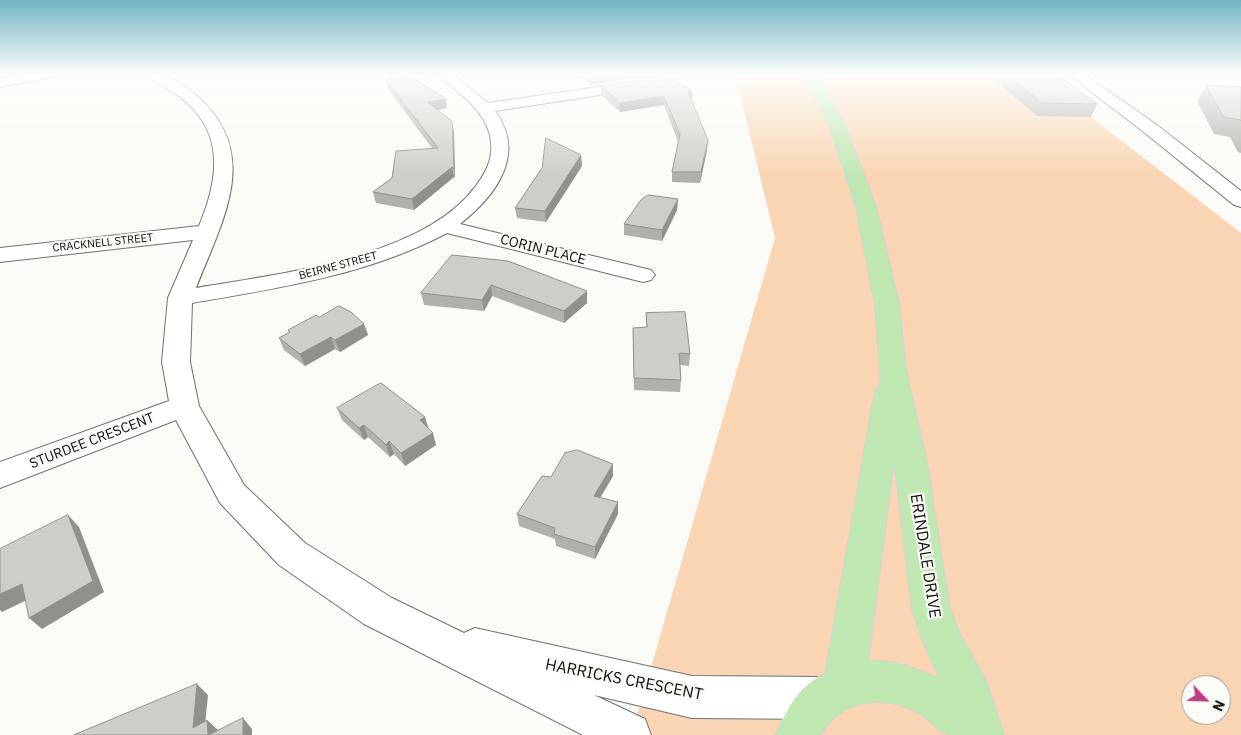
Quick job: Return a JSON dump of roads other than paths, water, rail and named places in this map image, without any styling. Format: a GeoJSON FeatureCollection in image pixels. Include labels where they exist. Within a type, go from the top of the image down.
{"type":"FeatureCollection","features":[{"type":"Feature","properties":{"kind":"main road","name":"ERINDALE DRIVE"},"geometry":{"type":"LineString","coordinates":[[827,108],[838,127],[866,207],[887,304],[892,370],[910,458],[931,609],[943,642],[973,700],[981,735]]}},
{"type":"Feature","properties":{"kind":"main road","name":"ERINDALE DRIVE"},"geometry":{"type":"LineString","coordinates":[[892,370],[833,692],[871,681],[899,684],[929,695],[958,714],[981,735]]}},
{"type":"Feature","properties":{"kind":"main road"},"geometry":{"type":"LineString","coordinates":[[798,735],[805,718],[833,692]]}},
{"type":"Feature","properties":{"kind":"street","name":"HARRICKS CRESCENT"},"geometry":{"type":"LineString","coordinates":[[202,108],[206,112],[222,145],[225,171],[219,202],[180,298],[176,362],[184,406],[197,433],[232,494],[292,554],[378,611],[429,638],[629,735]]}},
{"type":"Feature","properties":{"kind":"street","name":"BEIRNE STREET"},"geometry":{"type":"LineString","coordinates":[[180,298],[345,267],[411,243],[444,226],[472,205],[490,183],[500,161],[502,151],[499,132],[484,108]]}},
{"type":"Feature","properties":{"kind":"street"},"geometry":{"type":"LineString","coordinates":[[1122,108],[1241,201]]}},
{"type":"Feature","properties":{"kind":"street","name":"CORIN PLACE"},"geometry":{"type":"LineString","coordinates":[[444,226],[643,275]]}},
{"type":"Feature","properties":{"kind":"street","name":"CRACKNELL STREET"},"geometry":{"type":"LineString","coordinates":[[0,255],[206,232]]}},
{"type":"Feature","properties":{"kind":"street","name":"STURDEE CRESCENT"},"geometry":{"type":"LineString","coordinates":[[0,475],[184,406]]}},
{"type":"Feature","properties":{"kind":"street","name":"HARRICKS CRESCENT"},"geometry":{"type":"LineString","coordinates":[[429,638],[692,697],[833,692]]}}]}
